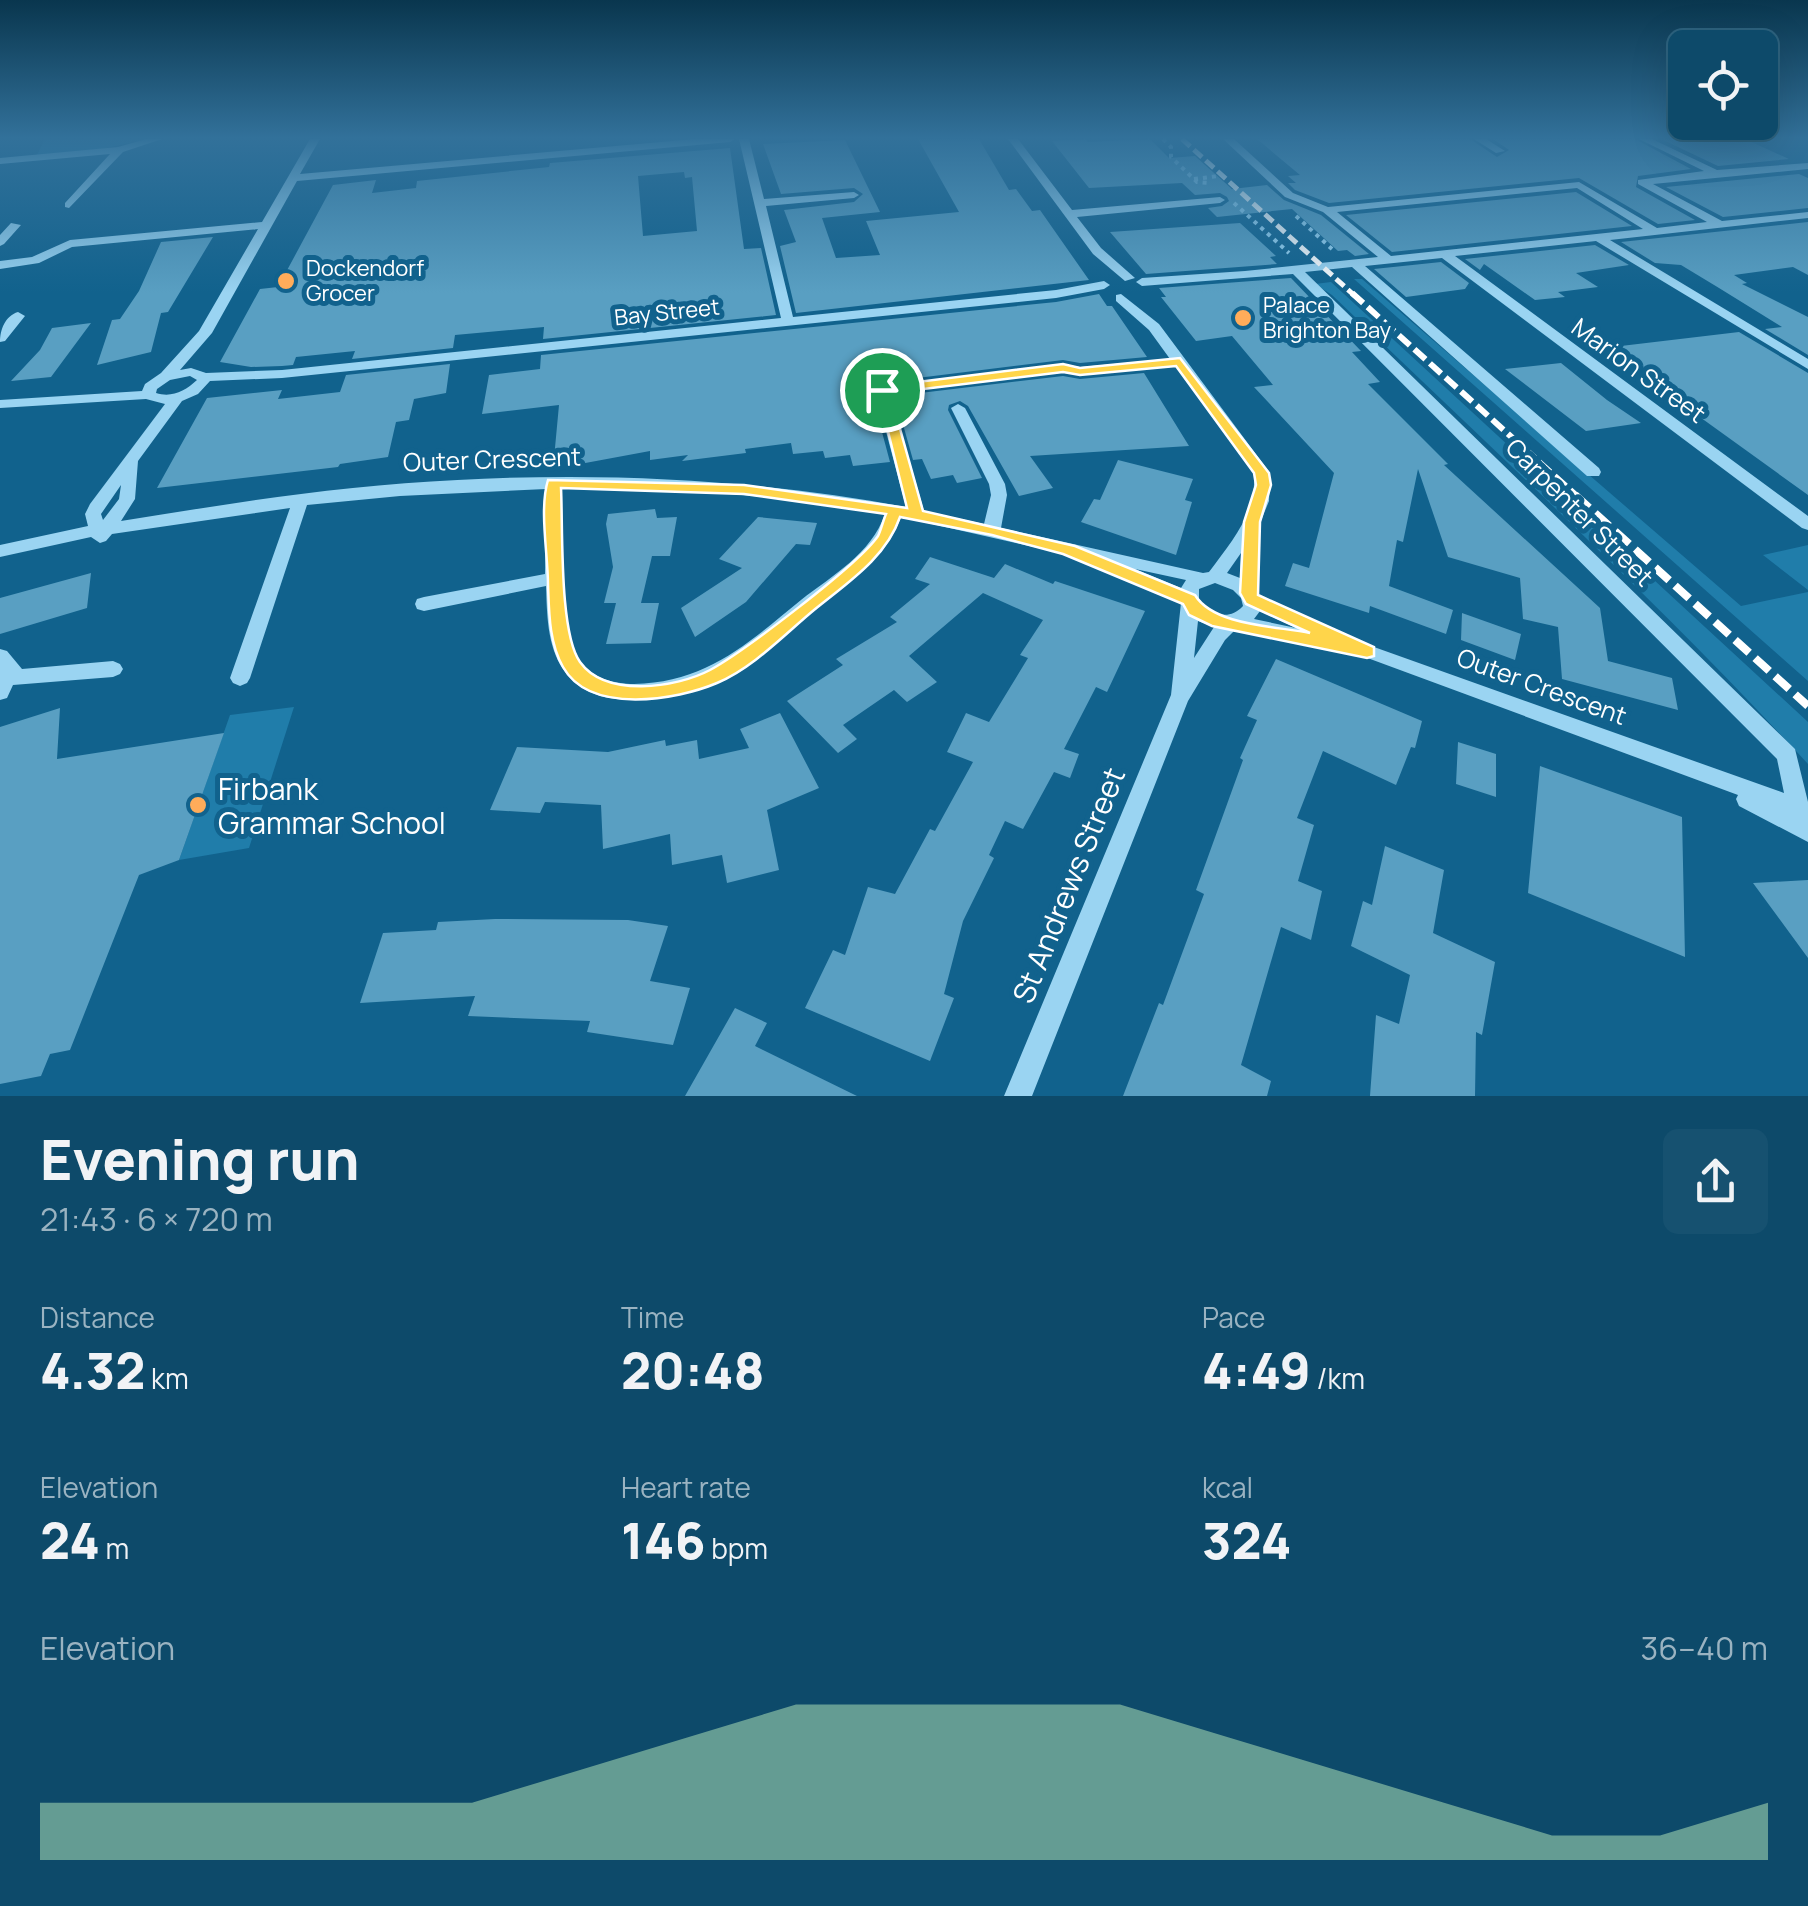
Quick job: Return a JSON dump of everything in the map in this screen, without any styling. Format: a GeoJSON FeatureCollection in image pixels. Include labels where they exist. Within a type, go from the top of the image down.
{"type":"FeatureCollection","features":[{"type":"Feature","properties":{"kind":"street"},"geometry":{"type":"LineString","coordinates":[[69,205],[83,190]]}},
{"type":"Feature","properties":{"kind":"street"},"geometry":{"type":"LineString","coordinates":[[146,437],[150,387],[164,378],[205,333],[287,190]]}},
{"type":"Feature","properties":{"kind":"street"},"geometry":{"type":"LineString","coordinates":[[755,190],[788,322]]}},
{"type":"Feature","properties":{"kind":"street"},"geometry":{"type":"LineString","coordinates":[[1052,190],[1096,250],[1140,286],[1154,327]]}},
{"type":"Feature","properties":{"kind":"street"},"geometry":{"type":"LineString","coordinates":[[1285,190],[1327,210],[1388,260]]}},
{"type":"Feature","properties":{"kind":"street"},"geometry":{"type":"LineString","coordinates":[[1327,210],[1527,190]]}},
{"type":"Feature","properties":{"kind":"street"},"geometry":{"type":"LineString","coordinates":[[1587,190],[1654,231]]}},
{"type":"Feature","properties":{"kind":"street"},"geometry":{"type":"LineString","coordinates":[[1657,190],[1719,224]]}},
{"type":"Feature","properties":{"kind":"street"},"geometry":{"type":"LineString","coordinates":[[758,203],[854,195]]}},
{"type":"Feature","properties":{"kind":"street"},"geometry":{"type":"LineString","coordinates":[[1070,214],[1220,200]]}},
{"type":"Feature","properties":{"kind":"street"},"geometry":{"type":"LineString","coordinates":[[1111,290],[1808,216]]}},
{"type":"Feature","properties":{"kind":"street"},"geometry":{"type":"LineString","coordinates":[[0,242],[15,225]]}},
{"type":"Feature","properties":{"kind":"street"},"geometry":{"type":"LineString","coordinates":[[0,265],[35,260],[70,244],[267,225]]}},
{"type":"Feature","properties":{"kind":"street"},"geometry":{"type":"LineString","coordinates":[[1596,237],[1808,365]]}},
{"type":"Feature","properties":{"kind":"street"},"geometry":{"type":"LineString","coordinates":[[1096,250],[1111,290],[1154,327],[1262,473],[1264,485],[1252,522],[1250,614],[1234,622],[1203,616],[1190,601],[1190,586],[1209,578],[1252,522]]}},
{"type":"Feature","properties":{"kind":"street","name":"Marion Street"},"geometry":{"type":"LineString","coordinates":[[1443,253],[1808,524]]}},
{"type":"Feature","properties":{"kind":"street"},"geometry":{"type":"LineString","coordinates":[[1354,263],[1593,472]]}},
{"type":"Feature","properties":{"kind":"street","name":"Carpenter Street"},"geometry":{"type":"LineString","coordinates":[[1296,270],[1787,754],[1803,810]]}},
{"type":"Feature","properties":{"kind":"street"},"geometry":{"type":"LineString","coordinates":[[1111,290],[1140,286]]}},
{"type":"Feature","properties":{"kind":"street","name":"Bay Street"},"geometry":{"type":"LineString","coordinates":[[164,378],[190,372],[202,376],[282,374],[1111,290]]}},
{"type":"Feature","properties":{"kind":"street"},"geometry":{"type":"LineString","coordinates":[[0,338],[18,316]]}},
{"type":"Feature","properties":{"kind":"street"},"geometry":{"type":"LineString","coordinates":[[102,530],[126,498],[132,464],[146,437],[185,395],[202,384],[205,333]]}},
{"type":"Feature","properties":{"kind":"street"},"geometry":{"type":"LineString","coordinates":[[916,514],[882,390],[1063,368],[1080,372],[1180,362]]}},
{"type":"Feature","properties":{"kind":"street","name":"Bay Street"},"geometry":{"type":"LineString","coordinates":[[151,397],[185,395],[282,374]]}},
{"type":"Feature","properties":{"kind":"street"},"geometry":{"type":"LineString","coordinates":[[0,404],[164,378]]}},
{"type":"Feature","properties":{"kind":"street"},"geometry":{"type":"LineString","coordinates":[[54,398],[151,397]]}},
{"type":"Feature","properties":{"kind":"street"},"geometry":{"type":"LineString","coordinates":[[958,408],[997,484],[992,529]]}},
{"type":"Feature","properties":{"kind":"street"},"geometry":{"type":"LineString","coordinates":[[554,483],[556,578],[563,648],[571,665],[586,678],[618,692],[685,687],[732,666],[861,562],[885,538],[895,511]]}},
{"type":"Feature","properties":{"kind":"street","name":"Outer Crescent"},"geometry":{"type":"LineString","coordinates":[[0,554],[102,530],[301,499],[463,485],[554,483],[744,490],[916,514],[1209,578]]}},
{"type":"Feature","properties":{"kind":"street"},"geometry":{"type":"LineString","coordinates":[[240,678],[301,499]]}},
{"type":"Feature","properties":{"kind":"street","name":"Outer Crescent"},"geometry":{"type":"LineString","coordinates":[[1069,550],[1190,601]]}},
{"type":"Feature","properties":{"kind":"street"},"geometry":{"type":"LineString","coordinates":[[424,604],[556,578]]}},
{"type":"Feature","properties":{"kind":"street"},"geometry":{"type":"LineString","coordinates":[[1209,578],[1234,582],[1250,596]]}},
{"type":"Feature","properties":{"kind":"street","name":"Outer Crescent"},"geometry":{"type":"LineString","coordinates":[[1250,596],[1367,652],[1698,772]]}},
{"type":"Feature","properties":{"kind":"street","name":"St Andrews Street"},"geometry":{"type":"LineString","coordinates":[[1179,699],[1190,601]]}},
{"type":"Feature","properties":{"kind":"street","name":"Outer Crescent"},"geometry":{"type":"LineString","coordinates":[[1234,622],[1367,652]]}},
{"type":"Feature","properties":{"kind":"street","name":"St Andrews Street"},"geometry":{"type":"LineString","coordinates":[[1018,1096],[1179,699],[1218,635],[1234,622]]}},
{"type":"Feature","properties":{"kind":"street"},"geometry":{"type":"LineString","coordinates":[[0,656],[8,662],[5,685],[113,669]]}},
{"type":"Feature","properties":{"kind":"street"},"geometry":{"type":"LineString","coordinates":[[1698,772],[1803,810]]}},
{"type":"Feature","properties":{"kind":"street"},"geometry":{"type":"LineString","coordinates":[[1698,772],[1808,832]]}},
{"type":"Feature","properties":{"kind":"path"},"geometry":{"type":"LineString","coordinates":[[1293,214],[1336,253]]}},
{"type":"Feature","properties":{"kind":"shaded area"},"geometry":{"type":"Polygon","coordinates":[[[1354,279],[1362,279],[1741,606],[1808,592],[1808,681],[1354,279]]]}},
{"type":"Feature","properties":{"kind":"shaded area"},"geometry":{"type":"Polygon","coordinates":[[[1331,282],[1808,722],[1808,764],[1573,526],[1332,295],[1315,284],[1331,282]]]}},
{"type":"Feature","properties":{"kind":"shaded area"},"geometry":{"type":"Polygon","coordinates":[[[1808,545],[1808,590],[1763,555],[1808,545]]]}},
{"type":"Feature","properties":{"kind":"shaded area"},"geometry":{"type":"Polygon","coordinates":[[[294,707],[249,848],[179,860],[230,715],[294,707]]]}},
{"type":"Feature","properties":{"kind":"building"},"geometry":{"type":"Polygon","coordinates":[[[330,190],[639,190],[643,236],[697,231],[693,190],[736,190],[744,249],[761,248],[776,315],[543,339],[544,327],[455,335],[453,348],[352,359],[355,351],[296,357],[293,365],[282,366],[220,362],[260,289],[278,287],[330,190]]]}},
{"type":"Feature","properties":{"kind":"building"},"geometry":{"type":"Polygon","coordinates":[[[780,190],[828,190],[781,194],[780,190]]]}},
{"type":"Feature","properties":{"kind":"building"},"geometry":{"type":"Polygon","coordinates":[[[857,190],[869,190],[880,212],[822,218],[836,258],[880,255],[866,221],[959,212],[947,190],[1017,190],[1032,211],[1040,210],[1089,280],[796,313],[780,246],[796,242],[784,210],[854,202],[863,194],[857,190]]]}},
{"type":"Feature","properties":{"kind":"building"},"geometry":{"type":"Polygon","coordinates":[[[1190,190],[1273,190],[1284,200],[1321,215],[1369,254],[1355,256],[1347,250],[1338,251],[1292,209],[1217,217],[1208,208],[1222,206],[1229,201],[1227,197],[1220,193],[1195,195],[1190,190]]]}},
{"type":"Feature","properties":{"kind":"building"},"geometry":{"type":"Polygon","coordinates":[[[1295,190],[1458,190],[1329,203],[1295,190]]]}},
{"type":"Feature","properties":{"kind":"building"},"geometry":{"type":"Polygon","coordinates":[[[1600,190],[1642,190],[1695,220],[1658,224],[1600,190]]]}},
{"type":"Feature","properties":{"kind":"building"},"geometry":{"type":"Polygon","coordinates":[[[1672,190],[1808,190],[1808,208],[1723,217],[1672,190]]]}},
{"type":"Feature","properties":{"kind":"building"},"geometry":{"type":"Polygon","coordinates":[[[1576,192],[1632,226],[1392,252],[1346,215],[1576,192]]]}},
{"type":"Feature","properties":{"kind":"building"},"geometry":{"type":"Polygon","coordinates":[[[1808,222],[1808,275],[1793,267],[1734,275],[1747,283],[1742,284],[1808,317],[1808,355],[1765,329],[1782,327],[1681,265],[1655,263],[1621,242],[1808,222]]]}},
{"type":"Feature","properties":{"kind":"building"},"geometry":{"type":"Polygon","coordinates":[[[1240,223],[1276,256],[1270,257],[1277,264],[1146,274],[1110,232],[1240,223]]]}},
{"type":"Feature","properties":{"kind":"building"},"geometry":{"type":"Polygon","coordinates":[[[213,237],[168,312],[161,313],[151,352],[97,365],[112,320],[120,319],[139,291],[161,242],[213,237]]]}},
{"type":"Feature","properties":{"kind":"building"},"geometry":{"type":"Polygon","coordinates":[[[1595,245],[1629,265],[1576,273],[1598,287],[1558,292],[1565,297],[1535,300],[1484,264],[1480,270],[1465,259],[1595,245]]]}},
{"type":"Feature","properties":{"kind":"building"},"geometry":{"type":"Polygon","coordinates":[[[1441,262],[1469,283],[1465,289],[1406,297],[1374,269],[1441,262]]]}},
{"type":"Feature","properties":{"kind":"building"},"geometry":{"type":"Polygon","coordinates":[[[1291,278],[1361,351],[1352,352],[1380,382],[1368,384],[1448,464],[1444,465],[1600,608],[1608,661],[1672,678],[1678,710],[1562,679],[1558,627],[1523,619],[1520,578],[1448,557],[1418,469],[1403,542],[1397,540],[1389,586],[1453,610],[1446,634],[1370,606],[1369,613],[1285,586],[1293,563],[1309,568],[1334,473],[1254,387],[1273,385],[1232,336],[1196,341],[1161,297],[1166,297],[1159,288],[1291,278]]]}},
{"type":"Feature","properties":{"kind":"building"},"geometry":{"type":"Polygon","coordinates":[[[1099,294],[1107,306],[1112,306],[1147,357],[1080,363],[1063,360],[877,383],[871,391],[890,462],[853,466],[850,455],[825,458],[823,451],[793,454],[791,443],[682,461],[688,455],[650,460],[650,451],[553,469],[559,405],[482,414],[489,375],[540,369],[541,355],[1056,302],[1099,294]]]}},
{"type":"Feature","properties":{"kind":"building"},"geometry":{"type":"Polygon","coordinates":[[[91,323],[51,377],[11,381],[40,350],[52,328],[91,323]]]}},
{"type":"Feature","properties":{"kind":"building"},"geometry":{"type":"Polygon","coordinates":[[[1739,332],[1808,373],[1808,495],[1604,348],[1739,332]]]}},
{"type":"Feature","properties":{"kind":"building"},"geometry":{"type":"Polygon","coordinates":[[[1561,363],[1641,423],[1586,431],[1505,369],[1561,363]]]}},
{"type":"Feature","properties":{"kind":"building"},"geometry":{"type":"Polygon","coordinates":[[[450,364],[446,393],[414,399],[409,420],[396,422],[388,457],[338,467],[157,488],[207,398],[282,390],[278,399],[340,392],[346,375],[450,364]]]}},
{"type":"Feature","properties":{"kind":"building"},"geometry":{"type":"Polygon","coordinates":[[[1144,373],[1189,446],[1030,456],[1053,488],[1019,496],[968,406],[960,401],[949,405],[948,410],[982,478],[957,483],[953,475],[931,479],[922,459],[913,460],[895,396],[1063,376],[1080,379],[1144,373]]]}},
{"type":"Feature","properties":{"kind":"building"},"geometry":{"type":"Polygon","coordinates":[[[1118,460],[1193,479],[1185,500],[1192,502],[1176,555],[1081,522],[1094,499],[1100,500],[1118,460]]]}},
{"type":"Feature","properties":{"kind":"building"},"geometry":{"type":"Polygon","coordinates":[[[655,509],[657,518],[677,517],[670,556],[652,556],[641,603],[659,603],[651,643],[606,644],[616,603],[604,603],[613,567],[608,514],[655,509]]]}},
{"type":"Feature","properties":{"kind":"building"},"geometry":{"type":"Polygon","coordinates":[[[758,517],[817,523],[810,545],[796,544],[746,602],[695,637],[681,608],[742,568],[719,559],[758,517]]]}},
{"type":"Feature","properties":{"kind":"building"},"geometry":{"type":"Polygon","coordinates":[[[930,557],[994,578],[1005,564],[1053,584],[1055,581],[1145,611],[1107,692],[1096,687],[1064,749],[1079,754],[1070,778],[1054,772],[1023,829],[1005,821],[989,855],[994,858],[963,921],[944,994],[954,998],[930,1061],[805,1008],[833,950],[845,955],[868,887],[895,894],[930,829],[935,831],[973,762],[947,752],[966,713],[989,722],[1028,658],[1020,655],[1043,620],[983,593],[909,656],[937,682],[907,702],[894,690],[843,725],[857,739],[838,753],[787,701],[843,665],[836,659],[897,622],[890,617],[930,584],[915,579],[930,557]]]}},
{"type":"Feature","properties":{"kind":"building"},"geometry":{"type":"Polygon","coordinates":[[[91,573],[87,608],[0,634],[0,598],[91,573]]]}},
{"type":"Feature","properties":{"kind":"building"},"geometry":{"type":"Polygon","coordinates":[[[1462,613],[1521,634],[1515,660],[1461,640],[1462,613]]]}},
{"type":"Feature","properties":{"kind":"building"},"geometry":{"type":"Polygon","coordinates":[[[1276,659],[1422,721],[1415,748],[1411,747],[1396,785],[1323,751],[1297,818],[1314,825],[1298,881],[1322,891],[1311,940],[1281,927],[1241,1065],[1271,1081],[1267,1096],[1123,1096],[1159,1003],[1163,1005],[1204,894],[1196,890],[1243,760],[1240,758],[1257,720],[1247,716],[1276,659]]]}},
{"type":"Feature","properties":{"kind":"building"},"geometry":{"type":"Polygon","coordinates":[[[60,708],[57,759],[224,733],[179,860],[139,875],[70,1050],[50,1054],[41,1076],[0,1084],[0,727],[60,708]]]}},
{"type":"Feature","properties":{"kind":"building"},"geometry":{"type":"Polygon","coordinates":[[[780,713],[819,788],[767,810],[779,870],[727,883],[722,855],[672,865],[670,834],[603,849],[601,805],[545,802],[540,813],[490,810],[517,747],[608,752],[665,740],[666,746],[697,740],[699,759],[749,748],[740,729],[780,713]]]}},
{"type":"Feature","properties":{"kind":"building"},"geometry":{"type":"Polygon","coordinates":[[[1458,742],[1496,754],[1496,797],[1456,784],[1458,742]]]}},
{"type":"Feature","properties":{"kind":"building"},"geometry":{"type":"Polygon","coordinates":[[[1540,766],[1682,817],[1685,957],[1528,893],[1540,766]]]}},
{"type":"Feature","properties":{"kind":"building"},"geometry":{"type":"Polygon","coordinates":[[[1385,846],[1444,870],[1433,933],[1495,962],[1482,1035],[1476,1032],[1475,1096],[1370,1096],[1376,1015],[1399,1024],[1410,975],[1351,946],[1363,901],[1372,905],[1385,846]]]}},
{"type":"Feature","properties":{"kind":"building"},"geometry":{"type":"Polygon","coordinates":[[[1808,880],[1808,958],[1753,883],[1808,880]]]}},
{"type":"Feature","properties":{"kind":"building"},"geometry":{"type":"Polygon","coordinates":[[[628,920],[668,926],[650,981],[690,988],[673,1045],[587,1032],[590,1021],[468,1016],[475,996],[360,1003],[383,933],[436,930],[438,922],[628,920]]]}},
{"type":"Feature","properties":{"kind":"building"},"geometry":{"type":"Polygon","coordinates":[[[735,1008],[767,1023],[755,1046],[857,1096],[685,1096],[735,1008]]]}},
{"type":"Feature","properties":{"kind":"railway"},"geometry":{"type":"LineString","coordinates":[[1238,190],[1355,296]]}},
{"type":"Feature","properties":{"kind":"railway"},"geometry":{"type":"LineString","coordinates":[[1352,293],[1578,497]]}},
{"type":"Feature","properties":{"kind":"railway"},"geometry":{"type":"LineString","coordinates":[[1575,495],[1808,706]]}},
{"type":"Feature","properties":{"kind":"place","name":"Dockendorf Grocer"},"geometry":{"type":"Point","coordinates":[286,281]}},
{"type":"Feature","properties":{"kind":"place","name":"Palace Brighton Bay"},"geometry":{"type":"Point","coordinates":[1243,318]}},
{"type":"Feature","properties":{"kind":"place","name":"Firbank Grammar School"},"geometry":{"type":"Point","coordinates":[198,805]}},
{"type":"Feature","properties":{"kind":"route"},"geometry":{"type":"LineString","coordinates":[[1180,362],[1262,473],[1264,485],[1252,522],[1248,593],[1252,600],[1367,652],[1212,620],[1196,610],[1189,599],[1069,550],[992,529],[895,511],[885,538],[861,562],[763,643],[713,677],[662,692],[618,692],[586,678],[571,665],[558,622],[554,483],[744,490],[814,497],[916,514],[882,390],[1063,368],[1080,372],[1180,362]]}}]}
